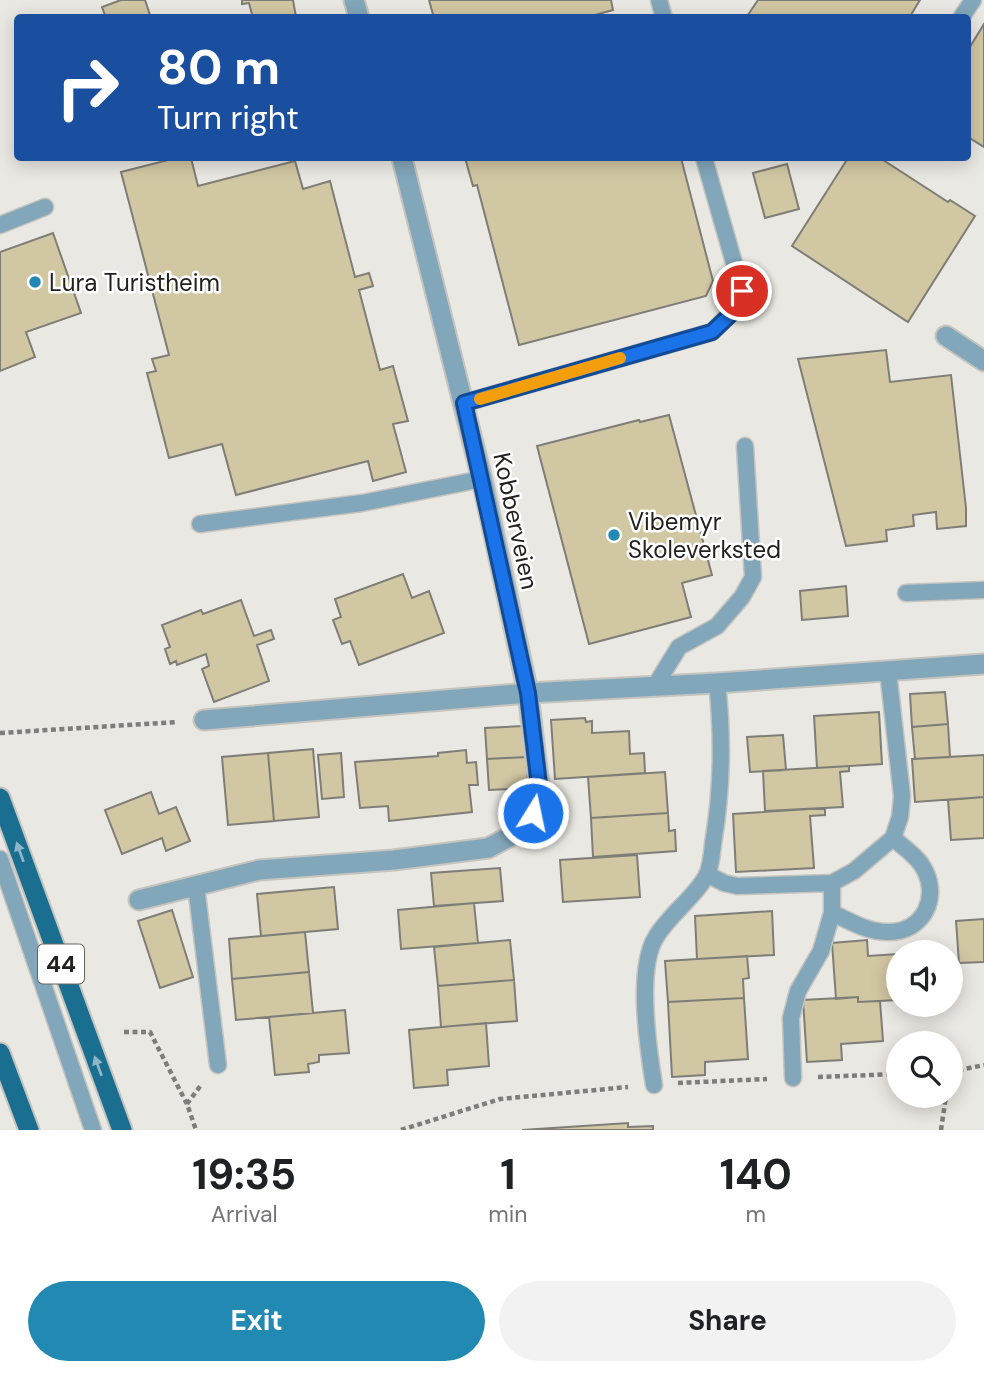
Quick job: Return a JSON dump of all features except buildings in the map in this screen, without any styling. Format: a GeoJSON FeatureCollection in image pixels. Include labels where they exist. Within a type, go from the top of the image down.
{"type":"FeatureCollection","features":[{"type":"Feature","properties":{"kind":"main road","name":"44"},"geometry":{"type":"LineString","coordinates":[[0,798],[122,1130]]}},
{"type":"Feature","properties":{"kind":"main road"},"geometry":{"type":"LineString","coordinates":[[0,1053],[29,1130]]}},
{"type":"Feature","properties":{"kind":"street","name":"Kobberveien"},"geometry":{"type":"LineString","coordinates":[[139,900],[259,870],[394,860],[488,849],[515,834],[533,813],[539,785],[528,693],[482,479],[403,161]]}},
{"type":"Feature","properties":{"kind":"street"},"geometry":{"type":"LineString","coordinates":[[946,336],[984,361]]}},
{"type":"Feature","properties":{"kind":"street"},"geometry":{"type":"LineString","coordinates":[[204,720],[528,693],[984,664]]}},
{"type":"Feature","properties":{"kind":"lane"},"geometry":{"type":"LineString","coordinates":[[464,403],[712,332],[733,312],[742,291],[705,161]]}},
{"type":"Feature","properties":{"kind":"lane"},"geometry":{"type":"LineString","coordinates":[[0,225],[45,207]]}},
{"type":"Feature","properties":{"kind":"lane"},"geometry":{"type":"LineString","coordinates":[[655,686],[679,647],[718,626],[742,597],[753,577],[745,446]]}},
{"type":"Feature","properties":{"kind":"lane"},"geometry":{"type":"LineString","coordinates":[[200,524],[362,503],[482,479]]}},
{"type":"Feature","properties":{"kind":"lane"},"geometry":{"type":"LineString","coordinates":[[906,593],[984,590]]}},
{"type":"Feature","properties":{"kind":"lane"},"geometry":{"type":"LineString","coordinates":[[707,874],[737,886],[832,883],[854,871],[893,838],[900,817],[902,796],[888,671]]}},
{"type":"Feature","properties":{"kind":"lane"},"geometry":{"type":"LineString","coordinates":[[653,1084],[647,1041],[646,963],[656,935],[707,874],[718,817],[722,724],[718,683]]}},
{"type":"Feature","properties":{"kind":"lane"},"geometry":{"type":"LineString","coordinates":[[832,913],[870,930],[902,932],[915,926],[924,915],[929,899],[929,883],[921,864],[893,838]]}},
{"type":"Feature","properties":{"kind":"lane"},"geometry":{"type":"LineString","coordinates":[[0,859],[93,1130]]}},
{"type":"Feature","properties":{"kind":"lane"},"geometry":{"type":"LineString","coordinates":[[793,1078],[791,1018],[798,991],[821,951],[832,913],[832,883]]}},
{"type":"Feature","properties":{"kind":"lane"},"geometry":{"type":"LineString","coordinates":[[196,886],[218,1065]]}},
{"type":"Feature","properties":{"kind":"path"},"geometry":{"type":"LineString","coordinates":[[0,733],[204,720]]}},
{"type":"Feature","properties":{"kind":"path"},"geometry":{"type":"LineString","coordinates":[[124,1032],[150,1032],[187,1104],[196,1130]]}},
{"type":"Feature","properties":{"kind":"path"},"geometry":{"type":"LineString","coordinates":[[963,1069],[984,1065]]}},
{"type":"Feature","properties":{"kind":"path"},"geometry":{"type":"LineString","coordinates":[[941,1130],[944,1108]]}},
{"type":"Feature","properties":{"kind":"slow traffic"},"geometry":{"type":"LineString","coordinates":[[480,399],[620,358]]}},
{"type":"Feature","properties":{"kind":"place","name":"Lura Turistheim"},"geometry":{"type":"Point","coordinates":[35,282]}},
{"type":"Feature","properties":{"kind":"place","name":"Vibemyr Skoleverksted"},"geometry":{"type":"Point","coordinates":[614,535]}},
{"type":"Feature","properties":{"kind":"route"},"geometry":{"type":"LineString","coordinates":[[533,813],[539,785],[528,693],[464,403],[712,332],[733,312],[742,291]]}}]}
